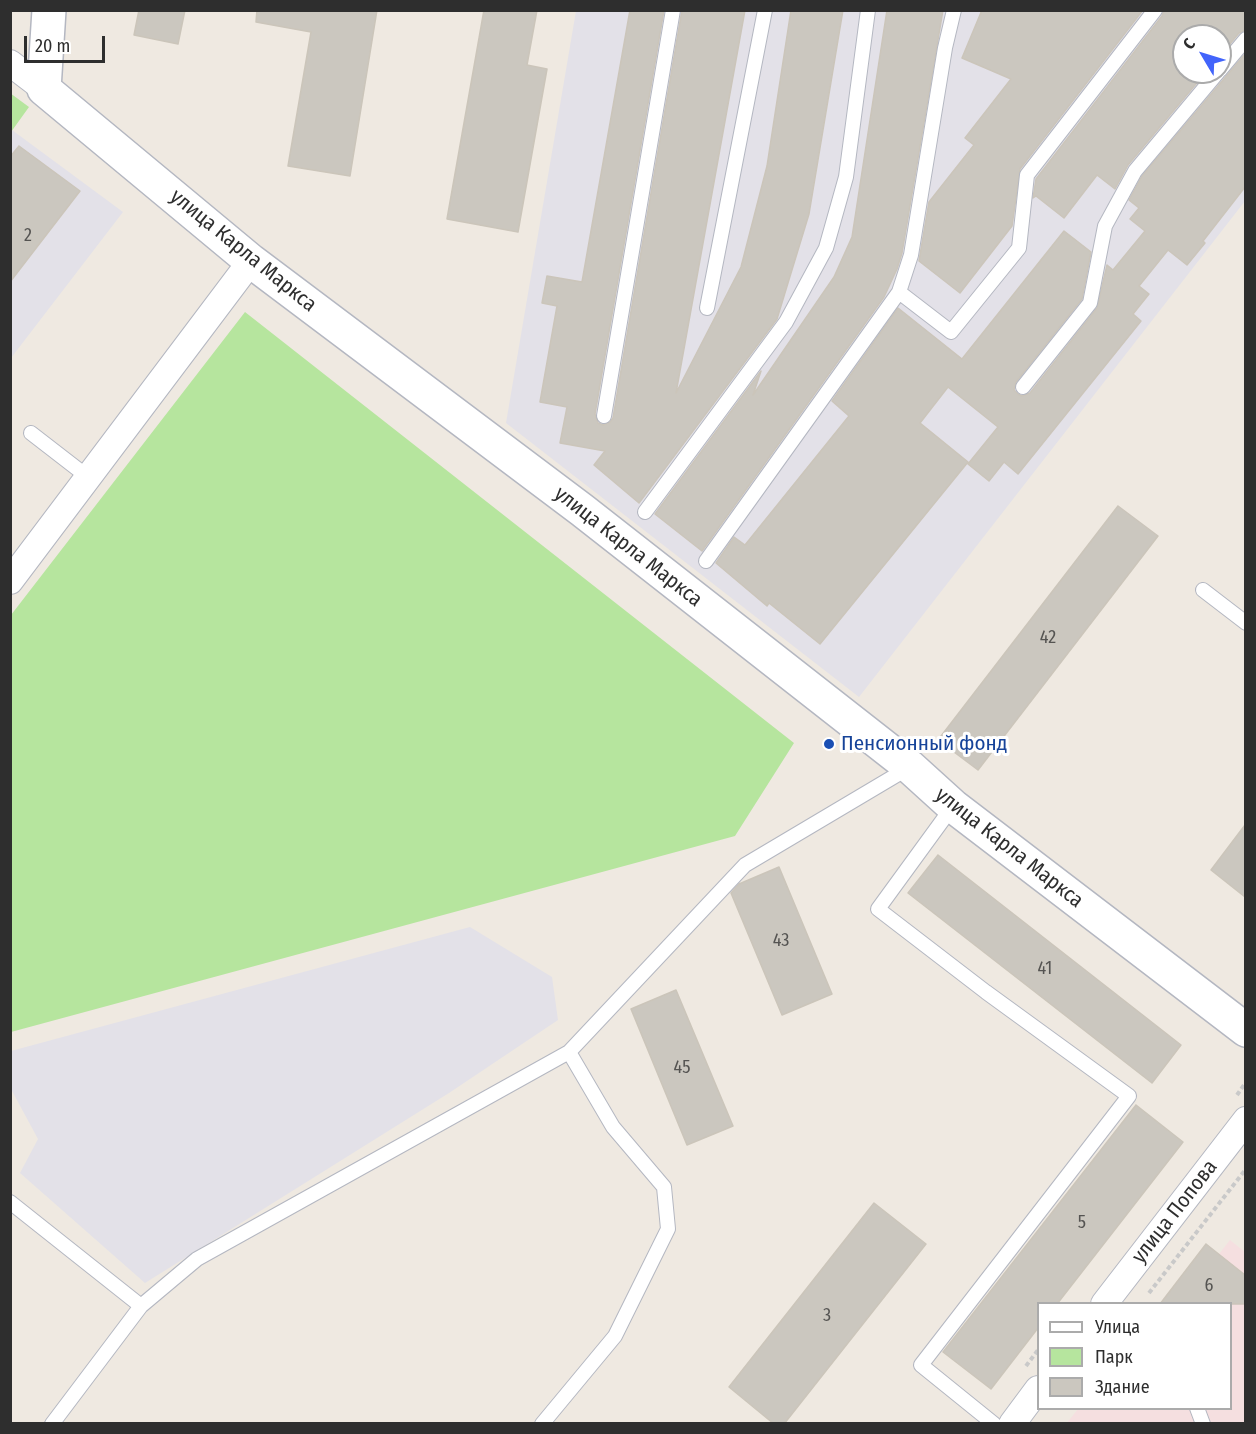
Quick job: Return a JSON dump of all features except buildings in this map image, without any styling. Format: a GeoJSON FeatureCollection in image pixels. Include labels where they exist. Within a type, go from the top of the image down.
{"type":"FeatureCollection","features":[{"type":"Feature","properties":{"kind":"main road"},"geometry":{"type":"LineString","coordinates":[[44,89],[49,10]]}},
{"type":"Feature","properties":{"kind":"main road","name":"улица Карла Маркса"},"geometry":{"type":"LineString","coordinates":[[44,89],[252,261],[582,510],[910,767],[952,806],[1245,1030]]}},
{"type":"Feature","properties":{"kind":"street","name":"улица Карла Маркса"},"geometry":{"type":"LineString","coordinates":[[10,63],[44,89]]}},
{"type":"Feature","properties":{"kind":"street"},"geometry":{"type":"LineString","coordinates":[[10,581],[252,261]]}},
{"type":"Feature","properties":{"kind":"street","name":"улица Попова"},"geometry":{"type":"LineString","coordinates":[[1108,1302],[1245,1120]]}},
{"type":"Feature","properties":{"kind":"street"},"geometry":{"type":"LineString","coordinates":[[1012,1424],[1037,1390]]}},
{"type":"Feature","properties":{"kind":"lane"},"geometry":{"type":"LineString","coordinates":[[604,416],[673,10]]}},
{"type":"Feature","properties":{"kind":"lane"},"geometry":{"type":"LineString","coordinates":[[707,308],[765,10]]}},
{"type":"Feature","properties":{"kind":"lane"},"geometry":{"type":"LineString","coordinates":[[645,512],[786,322],[826,248],[846,177],[868,10]]}},
{"type":"Feature","properties":{"kind":"lane"},"geometry":{"type":"LineString","coordinates":[[706,561],[899,292],[911,255],[945,48],[954,10]]}},
{"type":"Feature","properties":{"kind":"lane"},"geometry":{"type":"LineString","coordinates":[[899,292],[951,332],[1019,248],[1027,175],[1155,10]]}},
{"type":"Feature","properties":{"kind":"lane"},"geometry":{"type":"LineString","coordinates":[[1232,55],[1245,39]]}},
{"type":"Feature","properties":{"kind":"lane"},"geometry":{"type":"LineString","coordinates":[[1023,387],[1090,303],[1105,226],[1135,171],[1208,84]]}},
{"type":"Feature","properties":{"kind":"lane"},"geometry":{"type":"LineString","coordinates":[[32,433],[84,474],[90,476]]}},
{"type":"Feature","properties":{"kind":"lane"},"geometry":{"type":"LineString","coordinates":[[1203,590],[1245,623]]}},
{"type":"Feature","properties":{"kind":"lane"},"geometry":{"type":"LineString","coordinates":[[52,1424],[141,1306],[197,1259],[569,1052],[745,865],[910,767]]}},
{"type":"Feature","properties":{"kind":"lane"},"geometry":{"type":"LineString","coordinates":[[952,806],[878,909],[986,992],[1129,1096],[921,1365],[994,1424]]}},
{"type":"Feature","properties":{"kind":"lane"},"geometry":{"type":"LineString","coordinates":[[542,1424],[615,1336],[668,1229],[664,1187],[613,1127],[569,1052]]}},
{"type":"Feature","properties":{"kind":"lane"},"geometry":{"type":"LineString","coordinates":[[10,1202],[141,1306]]}},
{"type":"Feature","properties":{"kind":"path"},"geometry":{"type":"LineString","coordinates":[[1148,1294],[1245,1169]]}},
{"type":"Feature","properties":{"kind":"shaded area"},"geometry":{"type":"Polygon","coordinates":[[[576,11],[1245,11],[1245,201],[859,697],[506,423],[576,11]]]}},
{"type":"Feature","properties":{"kind":"shaded area"},"geometry":{"type":"Polygon","coordinates":[[[12,130],[123,212],[11,358],[10,132],[12,130]]]}},
{"type":"Feature","properties":{"kind":"shaded area"},"geometry":{"type":"Polygon","coordinates":[[[470,927],[552,977],[558,1020],[449,1093],[145,1283],[20,1173],[38,1139],[11,1089],[11,1051],[470,927]]]}},
{"type":"Feature","properties":{"kind":"shaded area"},"geometry":{"type":"Polygon","coordinates":[[[1230,1240],[1245,1252],[1245,1423],[1066,1424],[1077,1410],[1232,1410],[1232,1302],[1161,1302],[1206,1244],[1219,1254],[1230,1240]]]}},
{"type":"Feature","properties":{"kind":"green space"},"geometry":{"type":"Polygon","coordinates":[[[10,93],[29,107],[11,132],[10,132],[10,93]]]}},
{"type":"Feature","properties":{"kind":"green space"},"geometry":{"type":"Polygon","coordinates":[[[245,312],[794,743],[735,836],[11,1032],[11,615],[245,312]]]}},
{"type":"Feature","properties":{"kind":"place","name":"Пенсионный фонд"},"geometry":{"type":"Point","coordinates":[829,744]}}]}
